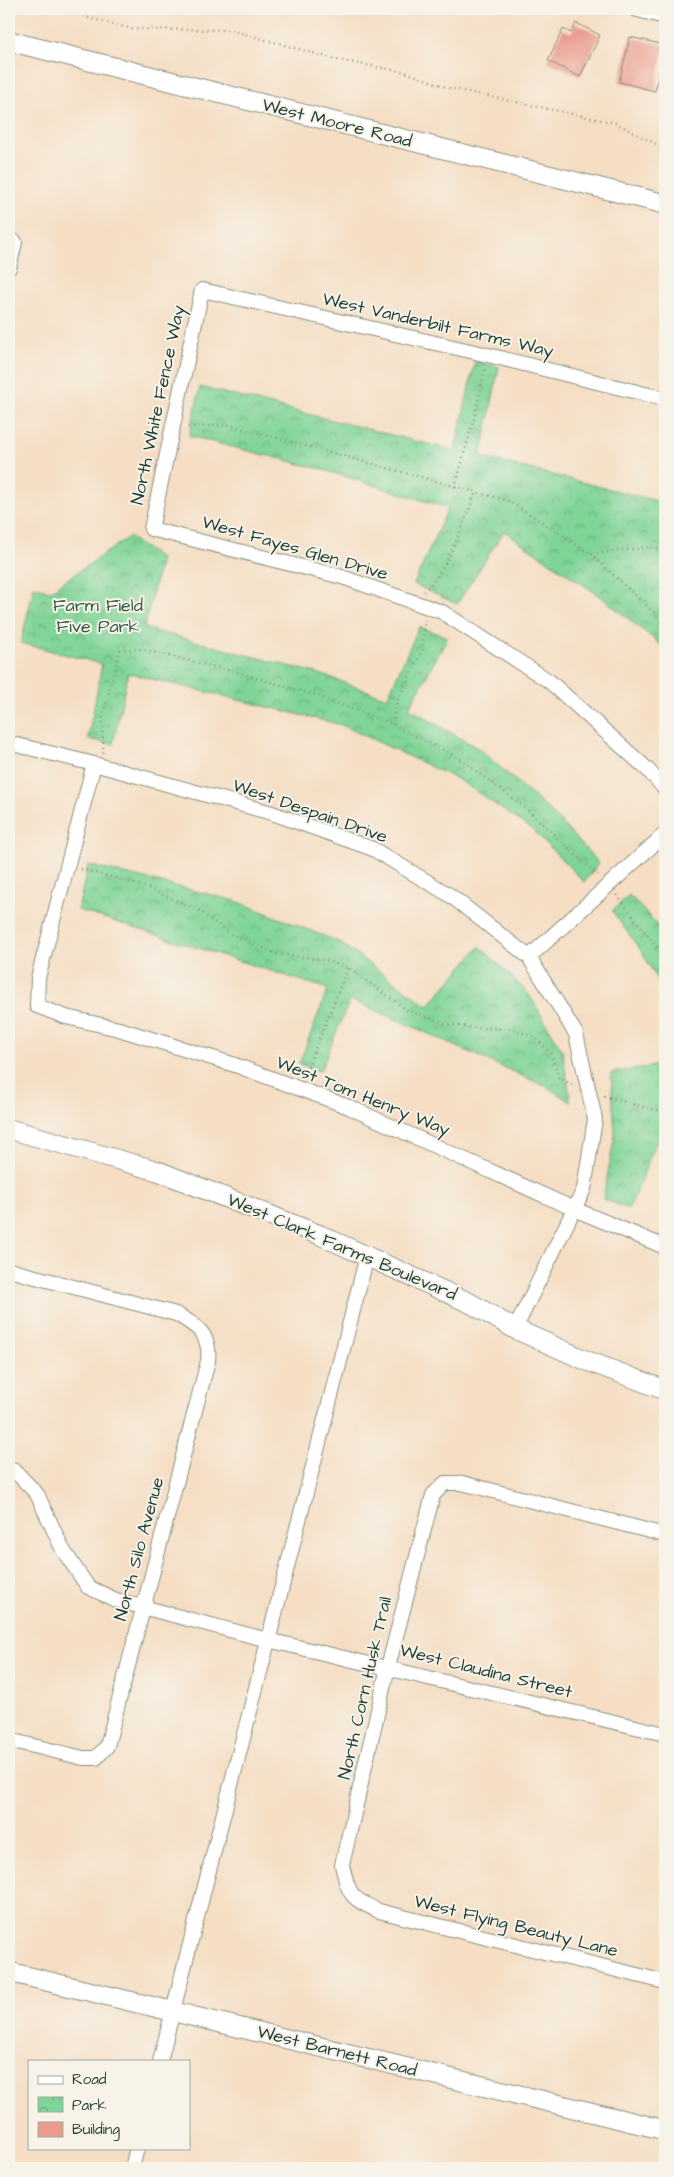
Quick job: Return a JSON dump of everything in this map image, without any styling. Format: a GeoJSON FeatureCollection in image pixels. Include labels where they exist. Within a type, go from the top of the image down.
{"type":"FeatureCollection","features":[{"type":"Feature","properties":{"kind":"street"},"geometry":{"type":"LineString","coordinates":[[634,9],[665,16]]}},
{"type":"Feature","properties":{"kind":"street","name":"West Moore Road"},"geometry":{"type":"LineString","coordinates":[[9,41],[665,204]]}},
{"type":"Feature","properties":{"kind":"street"},"geometry":{"type":"LineString","coordinates":[[9,241],[15,242],[9,268]]}},
{"type":"Feature","properties":{"kind":"street","name":"West Vanderbilt Farms Way"},"geometry":{"type":"LineString","coordinates":[[202,290],[488,355],[665,399]]}},
{"type":"Feature","properties":{"kind":"street","name":"North White Fence Way"},"geometry":{"type":"LineString","coordinates":[[151,529],[202,290]]}},
{"type":"Feature","properties":{"kind":"street","name":"West Fayes Glen Drive"},"geometry":{"type":"LineString","coordinates":[[151,529],[342,577],[442,612],[549,681],[647,769],[665,789]]}},
{"type":"Feature","properties":{"kind":"street","name":"West Despain Drive"},"geometry":{"type":"LineString","coordinates":[[9,744],[98,765],[272,813],[374,849],[450,896],[530,957],[576,1034],[595,1119],[584,1189],[515,1330]]}},
{"type":"Feature","properties":{"kind":"street"},"geometry":{"type":"LineString","coordinates":[[67,866],[98,765]]}},
{"type":"Feature","properties":{"kind":"street"},"geometry":{"type":"LineString","coordinates":[[530,957],[665,834]]}},
{"type":"Feature","properties":{"kind":"street","name":"West Tom Henry Way"},"geometry":{"type":"LineString","coordinates":[[67,866],[38,978],[36,1006],[66,1017],[119,1029],[235,1065],[349,1107],[574,1209],[665,1247]]}},
{"type":"Feature","properties":{"kind":"street","name":"West Clark Farms Boulevard"},"geometry":{"type":"LineString","coordinates":[[9,1130],[158,1170],[320,1235],[470,1302],[515,1330],[665,1390]]}},
{"type":"Feature","properties":{"kind":"street"},"geometry":{"type":"LineString","coordinates":[[160,2060],[367,1256]]}},
{"type":"Feature","properties":{"kind":"street","name":"North Silo Avenue"},"geometry":{"type":"LineString","coordinates":[[9,1270],[176,1314],[193,1323],[204,1334],[210,1347],[208,1361],[107,1746],[96,1758],[83,1758],[9,1740]]}},
{"type":"Feature","properties":{"kind":"street","name":"West Claudina Street"},"geometry":{"type":"LineString","coordinates":[[9,1470],[15,1472],[37,1494],[63,1550],[88,1587],[116,1600],[268,1640],[665,1734]]}},
{"type":"Feature","properties":{"kind":"street","name":"North Corn Husk Trail"},"geometry":{"type":"LineString","coordinates":[[360,1902],[348,1890],[342,1865],[388,1667],[433,1495],[445,1483],[462,1483],[665,1535]]}},
{"type":"Feature","properties":{"kind":"street","name":"West Flying Beauty Lane"},"geometry":{"type":"LineString","coordinates":[[360,1902],[379,1911],[665,1982]]}},
{"type":"Feature","properties":{"kind":"street","name":"West Barnett Road"},"geometry":{"type":"LineString","coordinates":[[9,1972],[665,2130]]}},
{"type":"Feature","properties":{"kind":"street"},"geometry":{"type":"LineString","coordinates":[[132,2168],[136,2150]]}},
{"type":"Feature","properties":{"kind":"path"},"geometry":{"type":"LineString","coordinates":[[70,9],[85,18],[132,29],[231,30],[338,60],[405,72],[449,88],[616,123],[665,149]]}},
{"type":"Feature","properties":{"kind":"path"},"geometry":{"type":"LineString","coordinates":[[455,486],[476,412],[488,355]]}},
{"type":"Feature","properties":{"kind":"path"},"geometry":{"type":"LineString","coordinates":[[173,428],[229,424],[509,501],[591,554],[665,623]]}},
{"type":"Feature","properties":{"kind":"path"},"geometry":{"type":"LineString","coordinates":[[392,724],[397,702],[422,650],[425,618],[414,603],[438,578],[476,492]]}},
{"type":"Feature","properties":{"kind":"path"},"geometry":{"type":"LineString","coordinates":[[591,554],[650,547],[665,549]]}},
{"type":"Feature","properties":{"kind":"path"},"geometry":{"type":"LineString","coordinates":[[98,765],[103,714],[120,650],[141,649],[236,672],[315,695],[392,724],[456,756],[523,806],[609,885],[665,958]]}},
{"type":"Feature","properties":{"kind":"path"},"geometry":{"type":"LineString","coordinates":[[67,866],[145,886],[197,909],[231,934],[277,954],[326,960],[348,968],[407,1010],[445,1024],[474,1028],[513,1029],[535,1037],[551,1054],[559,1078],[589,1092],[650,1110],[665,1111]]}},
{"type":"Feature","properties":{"kind":"path"},"geometry":{"type":"LineString","coordinates":[[299,1088],[348,968]]}},
{"type":"Feature","properties":{"kind":"green space"},"geometry":{"type":"Polygon","coordinates":[[[475,361],[499,367],[481,457],[665,503],[665,648],[600,596],[504,531],[457,604],[414,584],[448,508],[321,469],[189,436],[200,387],[455,451],[475,361]]]}},
{"type":"Feature","properties":{"kind":"green space","name":"Farm Field Five Park"},"geometry":{"type":"Polygon","coordinates":[[[129,537],[161,559],[144,628],[320,674],[387,698],[419,627],[448,637],[409,708],[479,749],[550,811],[599,863],[584,882],[533,830],[459,780],[342,725],[128,673],[113,744],[88,739],[102,664],[21,643],[34,586],[50,591],[129,537]]]}},
{"type":"Feature","properties":{"kind":"green space"},"geometry":{"type":"Polygon","coordinates":[[[88,865],[236,901],[339,942],[428,1006],[480,946],[528,993],[562,1050],[571,1102],[547,1087],[350,1000],[320,1071],[299,1064],[328,989],[78,910],[88,865]]]}},
{"type":"Feature","properties":{"kind":"green space"},"geometry":{"type":"Polygon","coordinates":[[[629,895],[665,933],[665,995],[644,955],[612,911],[629,895]]]}},
{"type":"Feature","properties":{"kind":"green space"},"geometry":{"type":"Polygon","coordinates":[[[665,1064],[665,1140],[658,1138],[629,1209],[603,1199],[615,1134],[611,1073],[665,1064]]]}},
{"type":"Feature","properties":{"kind":"building"},"geometry":{"type":"Polygon","coordinates":[[[576,23],[600,35],[580,77],[548,61],[563,29],[571,33],[576,23]]]}},
{"type":"Feature","properties":{"kind":"building"},"geometry":{"type":"Polygon","coordinates":[[[630,37],[665,45],[655,91],[619,82],[630,37]]]}}]}
